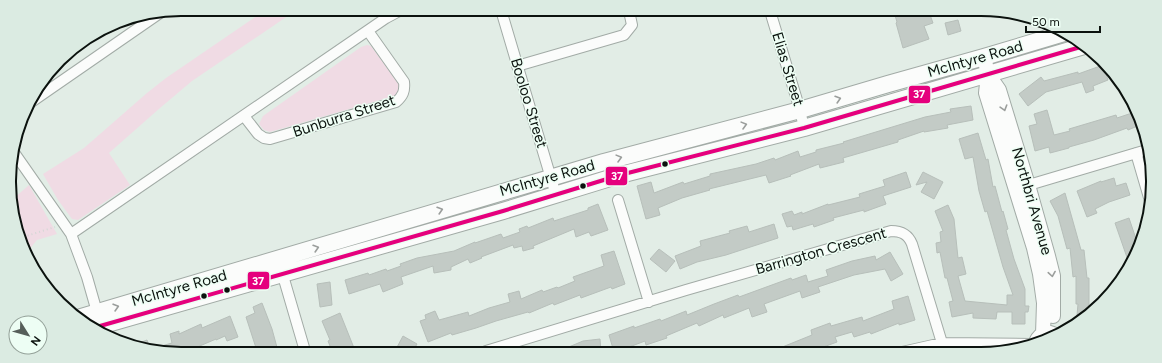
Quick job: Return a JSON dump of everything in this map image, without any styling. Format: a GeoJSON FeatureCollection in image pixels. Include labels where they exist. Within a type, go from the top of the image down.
{"type":"FeatureCollection","features":[{"type":"Feature","properties":{"kind":"main road","name":"McIntyre Road"},"geometry":{"type":"LineString","coordinates":[[85,316],[552,177],[800,110],[1058,35]]}},
{"type":"Feature","properties":{"kind":"main road","name":"McIntyre Road"},"geometry":{"type":"LineString","coordinates":[[101,326],[503,211],[620,174],[804,128],[1078,48]]}},
{"type":"Feature","properties":{"kind":"street"},"geometry":{"type":"LineString","coordinates":[[71,234],[390,16]]}},
{"type":"Feature","properties":{"kind":"street","name":"Booloo Street"},"geometry":{"type":"LineString","coordinates":[[503,16],[556,194]]}},
{"type":"Feature","properties":{"kind":"street"},"geometry":{"type":"LineString","coordinates":[[517,66],[624,35],[632,25],[629,16]]}},
{"type":"Feature","properties":{"kind":"street","name":"Elias Street"},"geometry":{"type":"LineString","coordinates":[[772,16],[804,128]]}},
{"type":"Feature","properties":{"kind":"street"},"geometry":{"type":"LineString","coordinates":[[40,96],[152,18]]}},
{"type":"Feature","properties":{"kind":"street","name":"Bunburra Street"},"geometry":{"type":"LineString","coordinates":[[244,116],[258,134],[264,138],[270,139],[396,102],[404,94],[404,82],[368,31]]}},
{"type":"Feature","properties":{"kind":"street","name":"Northbri Avenue"},"geometry":{"type":"LineString","coordinates":[[984,57],[988,74],[999,90],[1022,187],[1053,276],[1047,333]]}},
{"type":"Feature","properties":{"kind":"street"},"geometry":{"type":"LineString","coordinates":[[1022,187],[1143,151]]}},
{"type":"Feature","properties":{"kind":"street"},"geometry":{"type":"LineString","coordinates":[[1136,153],[1146,187]]}},
{"type":"Feature","properties":{"kind":"street"},"geometry":{"type":"LineString","coordinates":[[17,158],[71,234],[87,277],[97,312]]}},
{"type":"Feature","properties":{"kind":"street"},"geometry":{"type":"LineString","coordinates":[[618,200],[650,302]]}},
{"type":"Feature","properties":{"kind":"street","name":"Barrington Crescent"},"geometry":{"type":"LineString","coordinates":[[499,347],[889,231],[897,231],[906,234],[910,239],[942,343]]}},
{"type":"Feature","properties":{"kind":"street"},"geometry":{"type":"LineString","coordinates":[[278,259],[304,347]]}},
{"type":"Feature","properties":{"kind":"street"},"geometry":{"type":"LineString","coordinates":[[924,347],[942,343],[1014,344]]}},
{"type":"Feature","properties":{"kind":"path"},"geometry":{"type":"LineString","coordinates":[[25,236],[63,224]]}},
{"type":"Feature","properties":{"kind":"shaded area"},"geometry":{"type":"Polygon","coordinates":[[[257,16],[288,16],[192,81],[109,153],[130,185],[78,220],[72,219],[58,200],[43,174],[84,148],[166,78],[257,16]]]}},
{"type":"Feature","properties":{"kind":"shaded area"},"geometry":{"type":"Polygon","coordinates":[[[367,45],[371,46],[400,86],[398,92],[394,96],[270,132],[264,130],[259,124],[263,116],[361,47],[367,45]]]}},
{"type":"Feature","properties":{"kind":"shaded area"},"geometry":{"type":"Polygon","coordinates":[[[29,185],[57,234],[37,240],[30,248],[19,214],[16,196],[29,185]]]}},
{"type":"Feature","properties":{"kind":"building"},"geometry":{"type":"Polygon","coordinates":[[[895,16],[930,16],[933,23],[924,26],[929,39],[903,48],[895,16]]]}},
{"type":"Feature","properties":{"kind":"building"},"geometry":{"type":"Polygon","coordinates":[[[958,20],[961,31],[948,35],[945,23],[958,20]]]}},
{"type":"Feature","properties":{"kind":"building"},"geometry":{"type":"Polygon","coordinates":[[[1100,66],[1106,73],[1108,80],[1093,86],[1094,90],[1086,93],[1082,82],[1046,92],[1028,106],[1019,94],[1041,77],[1044,81],[1078,72],[1078,74],[1100,66]]]}},
{"type":"Feature","properties":{"kind":"building"},"geometry":{"type":"Polygon","coordinates":[[[971,106],[973,120],[947,125],[948,128],[924,131],[898,140],[898,142],[843,158],[844,162],[820,168],[819,164],[790,175],[791,176],[769,183],[766,175],[709,189],[710,190],[682,198],[658,208],[660,215],[646,219],[637,186],[651,182],[654,193],[683,182],[684,184],[710,176],[710,174],[756,164],[774,158],[775,160],[798,151],[800,157],[816,152],[816,150],[844,143],[843,142],[925,117],[951,112],[950,109],[971,106]]]}},
{"type":"Feature","properties":{"kind":"building"},"geometry":{"type":"Polygon","coordinates":[[[1047,110],[1054,135],[1116,115],[1117,118],[1131,113],[1136,126],[1128,130],[1127,128],[1094,140],[1050,153],[1049,147],[1035,151],[1029,126],[1037,124],[1034,114],[1047,110]]]}},
{"type":"Feature","properties":{"kind":"building"},"geometry":{"type":"Polygon","coordinates":[[[978,133],[986,160],[988,159],[993,187],[995,186],[1002,212],[1003,211],[1008,229],[1006,230],[1014,259],[1025,289],[1025,306],[1029,306],[1028,312],[1025,312],[1025,324],[1012,324],[1012,312],[997,312],[996,319],[973,318],[973,313],[952,317],[949,302],[953,301],[947,278],[945,278],[940,252],[937,253],[936,243],[941,242],[940,232],[943,231],[935,211],[948,205],[954,219],[958,258],[962,257],[966,274],[958,276],[965,301],[1007,305],[1007,295],[1013,295],[1003,267],[987,211],[985,212],[979,191],[973,157],[965,159],[959,139],[978,133]]]}},
{"type":"Feature","properties":{"kind":"building"},"geometry":{"type":"Polygon","coordinates":[[[906,172],[911,187],[883,196],[886,204],[864,212],[864,210],[833,218],[834,220],[814,227],[813,224],[793,230],[792,226],[787,227],[782,214],[792,211],[794,215],[802,212],[802,214],[828,204],[860,197],[859,194],[885,186],[883,180],[906,172]]]}},
{"type":"Feature","properties":{"kind":"building"},"geometry":{"type":"Polygon","coordinates":[[[923,172],[943,182],[934,199],[921,192],[927,182],[916,185],[923,172]]]}},
{"type":"Feature","properties":{"kind":"building"},"geometry":{"type":"Polygon","coordinates":[[[1114,178],[1116,186],[1126,183],[1130,195],[1109,202],[1095,209],[1097,213],[1087,217],[1077,191],[1101,181],[1114,178]]]}},
{"type":"Feature","properties":{"kind":"building"},"geometry":{"type":"Polygon","coordinates":[[[1065,193],[1081,250],[1084,250],[1087,278],[1089,278],[1090,306],[1078,315],[1078,304],[1076,304],[1076,276],[1073,277],[1070,248],[1067,249],[1058,216],[1050,201],[1065,193]]]}},
{"type":"Feature","properties":{"kind":"building"},"geometry":{"type":"Polygon","coordinates":[[[598,204],[608,230],[591,236],[589,232],[576,237],[574,229],[533,246],[534,248],[523,251],[522,246],[514,248],[513,245],[481,257],[482,258],[470,263],[468,259],[451,267],[451,270],[434,273],[433,266],[401,277],[403,284],[383,292],[380,284],[349,294],[345,280],[368,273],[369,275],[386,269],[387,271],[401,266],[400,264],[417,258],[454,251],[475,242],[501,234],[503,238],[520,232],[519,229],[527,226],[528,228],[553,218],[554,221],[588,210],[588,208],[598,204]]]}},
{"type":"Feature","properties":{"kind":"building"},"geometry":{"type":"Polygon","coordinates":[[[1129,218],[1136,238],[1127,258],[1115,223],[1129,218]]]}},
{"type":"Feature","properties":{"kind":"building"},"geometry":{"type":"Polygon","coordinates":[[[774,224],[778,238],[726,255],[697,262],[680,269],[675,256],[701,246],[700,241],[730,233],[729,231],[747,226],[749,232],[774,224]]]}},
{"type":"Feature","properties":{"kind":"building"},"geometry":{"type":"Polygon","coordinates":[[[659,249],[675,261],[666,272],[650,259],[659,249]]]}},
{"type":"Feature","properties":{"kind":"building"},"geometry":{"type":"Polygon","coordinates":[[[614,251],[625,284],[612,289],[611,287],[581,298],[580,295],[554,305],[553,303],[529,313],[528,312],[496,321],[452,335],[451,333],[428,342],[420,321],[426,319],[425,315],[435,311],[439,320],[468,312],[469,316],[510,302],[508,294],[519,291],[521,299],[542,290],[543,292],[557,287],[558,288],[575,281],[573,277],[604,266],[601,255],[614,251]]]}},
{"type":"Feature","properties":{"kind":"building"},"geometry":{"type":"Polygon","coordinates":[[[890,252],[903,274],[891,281],[885,269],[854,275],[818,287],[820,292],[802,298],[800,291],[764,304],[767,312],[752,317],[749,308],[724,318],[723,315],[699,326],[697,323],[666,336],[667,338],[646,345],[645,341],[629,347],[613,347],[609,335],[634,326],[634,328],[660,319],[661,321],[686,311],[687,315],[738,295],[739,297],[791,278],[792,280],[806,275],[808,282],[828,276],[826,270],[852,261],[875,256],[876,260],[890,252]]]}},
{"type":"Feature","properties":{"kind":"building"},"geometry":{"type":"Polygon","coordinates":[[[330,282],[332,305],[320,307],[317,284],[330,282]]]}},
{"type":"Feature","properties":{"kind":"building"},"geometry":{"type":"Polygon","coordinates":[[[908,296],[915,320],[899,325],[899,323],[871,334],[870,332],[854,337],[852,332],[835,337],[837,342],[823,347],[782,347],[812,335],[811,330],[830,323],[831,326],[862,317],[863,321],[894,309],[892,301],[908,296]]]}},
{"type":"Feature","properties":{"kind":"building"},"geometry":{"type":"Polygon","coordinates":[[[262,303],[277,347],[256,347],[246,317],[255,313],[253,307],[262,303]]]}},
{"type":"Feature","properties":{"kind":"building"},"geometry":{"type":"Polygon","coordinates":[[[340,313],[354,347],[330,347],[328,341],[330,340],[322,321],[340,313]]]}},
{"type":"Feature","properties":{"kind":"building"},"geometry":{"type":"Polygon","coordinates":[[[230,316],[238,337],[227,341],[225,336],[197,347],[161,346],[172,343],[170,334],[179,331],[179,334],[201,324],[202,328],[230,316]]]}},
{"type":"Feature","properties":{"kind":"building"},"geometry":{"type":"Polygon","coordinates":[[[403,336],[417,344],[415,347],[397,347],[403,336]]]}},
{"type":"Feature","properties":{"kind":"building"},"geometry":{"type":"Polygon","coordinates":[[[600,339],[601,347],[569,347],[583,341],[600,339]]]}},
{"type":"Feature","properties":{"kind":"building"},"geometry":{"type":"Polygon","coordinates":[[[147,340],[148,344],[142,342],[147,340]]]}},
{"type":"Feature","properties":{"kind":"transit line","name":"37"},"geometry":{"type":"LineString","coordinates":[[101,326],[503,211],[620,175],[804,128],[1078,48]]}}]}
